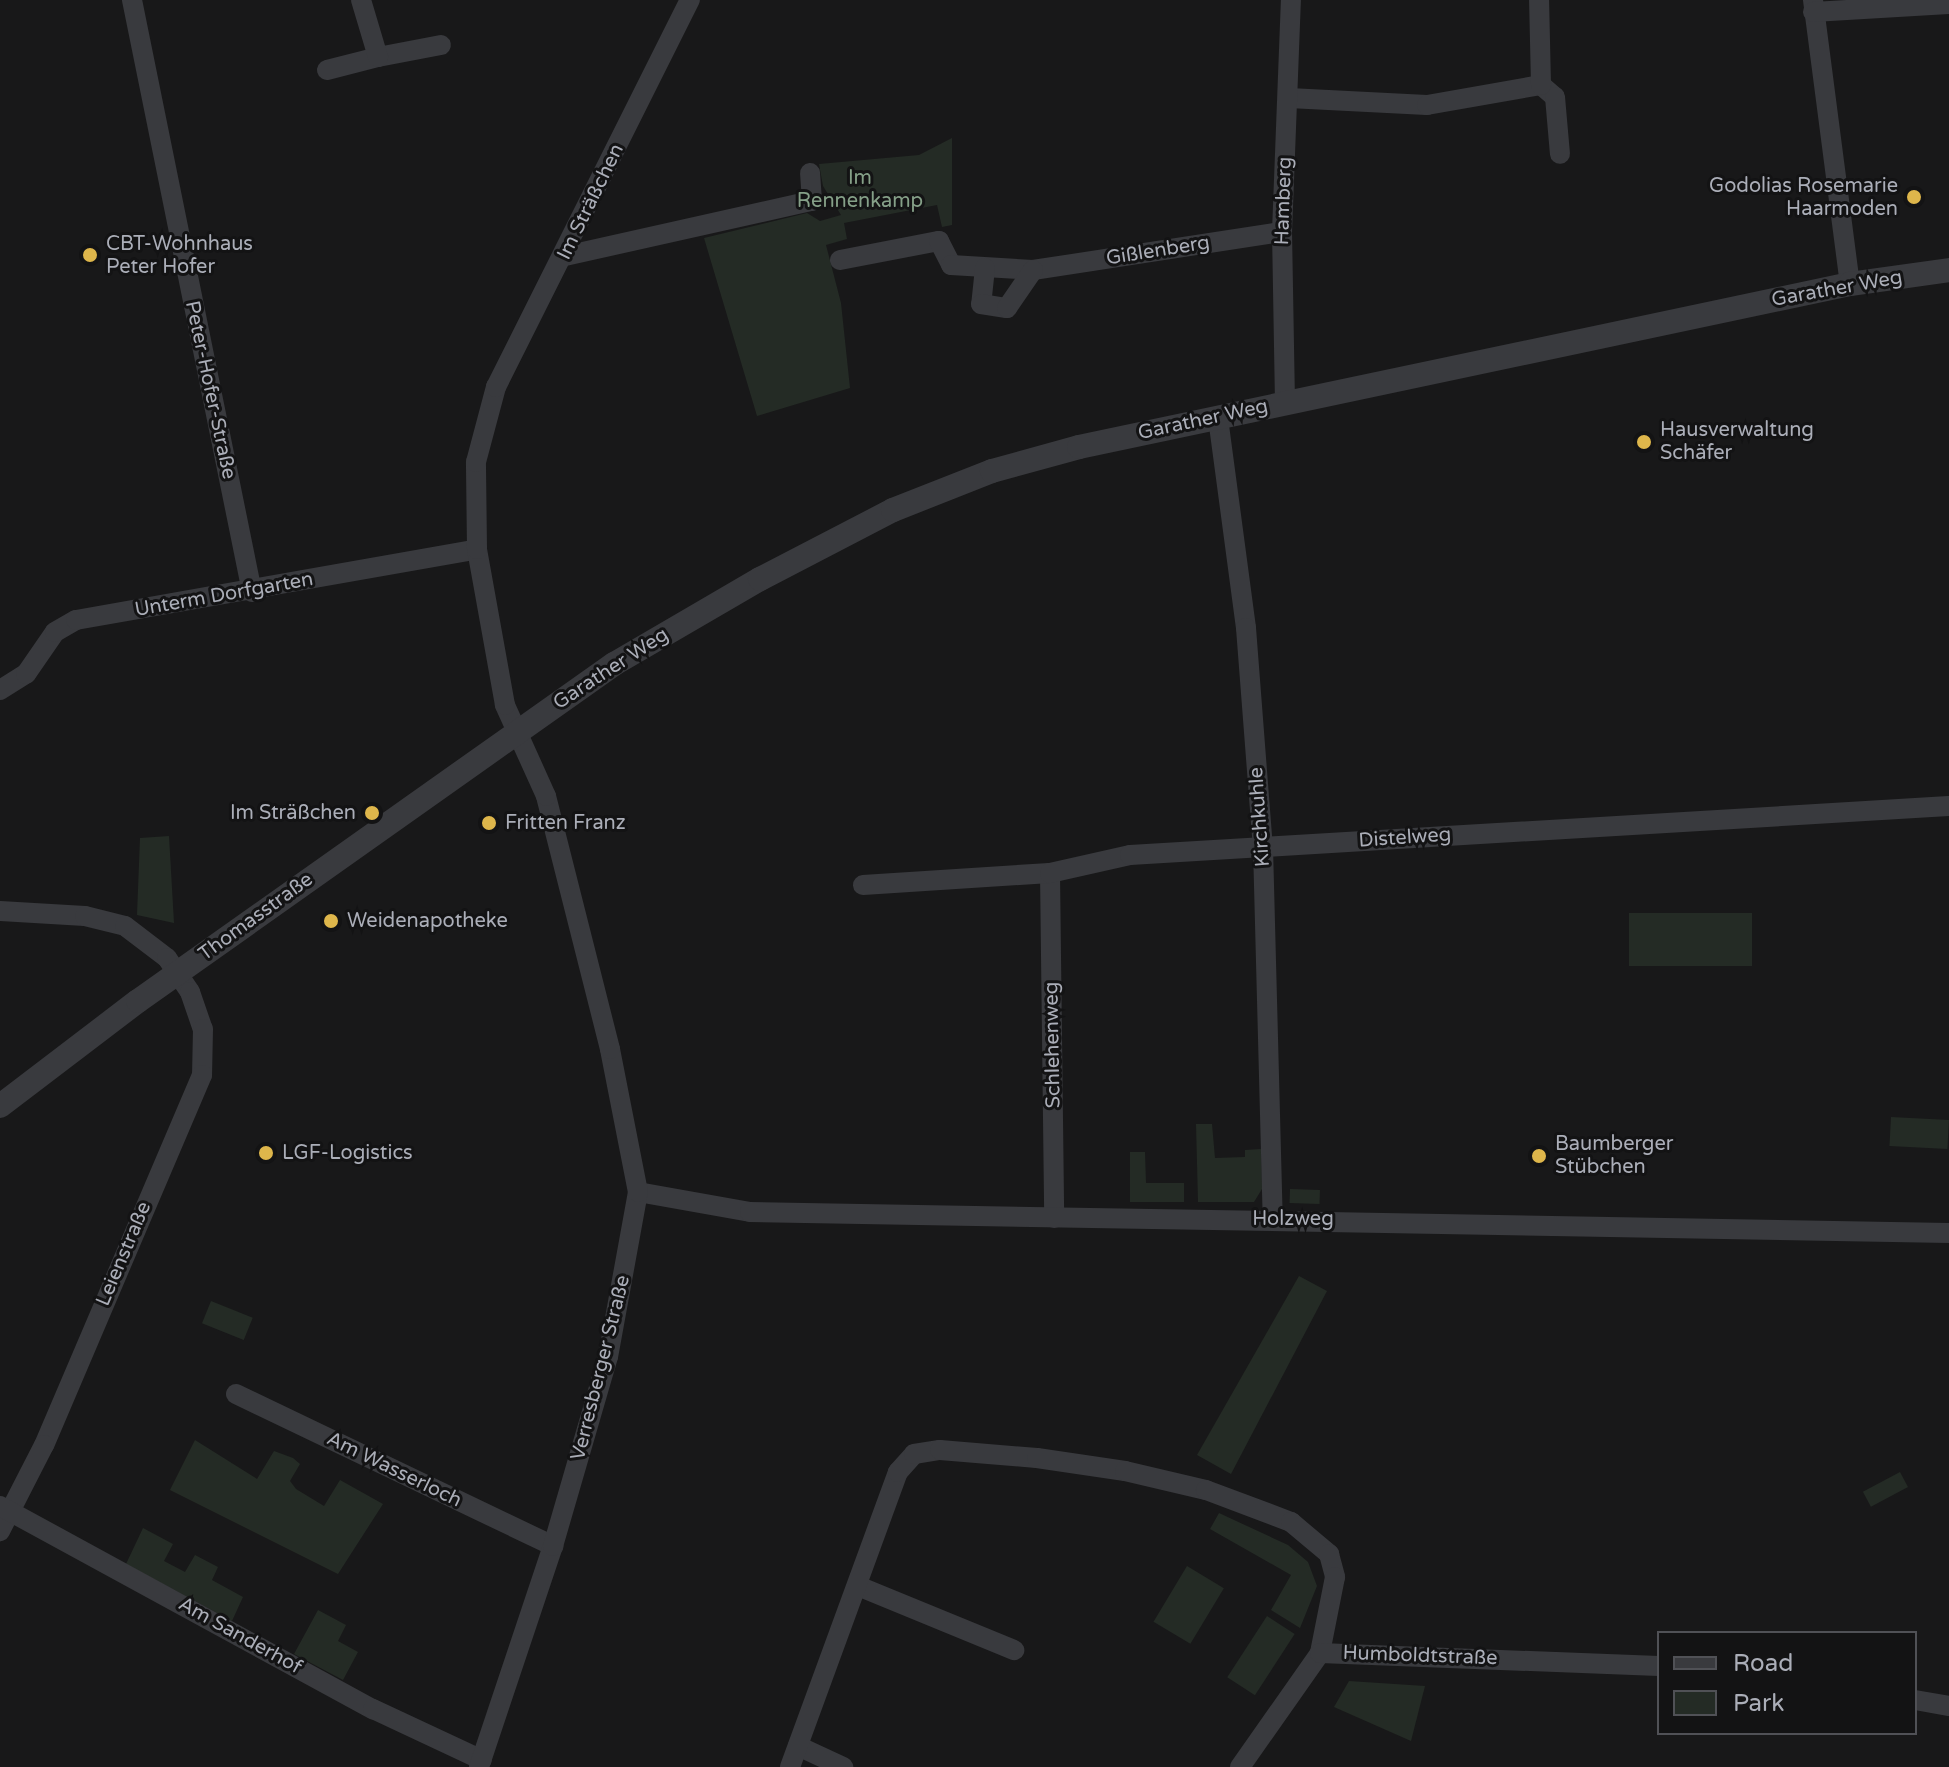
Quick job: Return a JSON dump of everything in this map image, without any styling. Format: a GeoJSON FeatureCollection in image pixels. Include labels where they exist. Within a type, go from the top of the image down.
{"type":"FeatureCollection","features":[{"type":"Feature","properties":{"kind":"street","name":"Peter-Hofer-Straße"},"geometry":{"type":"LineString","coordinates":[[132,0],[252,592]]}},
{"type":"Feature","properties":{"kind":"street"},"geometry":{"type":"LineString","coordinates":[[361,0],[378,57]]}},
{"type":"Feature","properties":{"kind":"street","name":"Im Sträßchen"},"geometry":{"type":"LineString","coordinates":[[516,732],[505,705],[477,549],[476,462],[496,387],[565,256],[690,0]]}},
{"type":"Feature","properties":{"kind":"street","name":"Hamberg"},"geometry":{"type":"LineString","coordinates":[[1285,403],[1282,232],[1291,0]]}},
{"type":"Feature","properties":{"kind":"street"},"geometry":{"type":"LineString","coordinates":[[1539,0],[1541,85],[1555,97],[1560,154]]}},
{"type":"Feature","properties":{"kind":"street"},"geometry":{"type":"LineString","coordinates":[[1850,284],[1813,6],[1949,4]]}},
{"type":"Feature","properties":{"kind":"street"},"geometry":{"type":"LineString","coordinates":[[327,70],[441,45]]}},
{"type":"Feature","properties":{"kind":"street"},"geometry":{"type":"LineString","coordinates":[[1289,98],[1427,105],[1541,85]]}},
{"type":"Feature","properties":{"kind":"street"},"geometry":{"type":"LineString","coordinates":[[565,256],[812,201],[810,173]]}},
{"type":"Feature","properties":{"kind":"street","name":"Gißlenberg"},"geometry":{"type":"LineString","coordinates":[[840,260],[939,241],[951,265],[1033,270],[1282,232]]}},
{"type":"Feature","properties":{"kind":"street"},"geometry":{"type":"LineString","coordinates":[[985,268],[981,304],[1007,308],[1033,270]]}},
{"type":"Feature","properties":{"kind":"street","name":"Garather Weg"},"geometry":{"type":"LineString","coordinates":[[516,732],[668,632],[893,510],[1041,457],[1850,284],[1949,270]]}},
{"type":"Feature","properties":{"kind":"street","name":"Kirchkuhle"},"geometry":{"type":"LineString","coordinates":[[1218,418],[1246,628],[1263,847],[1273,1218]]}},
{"type":"Feature","properties":{"kind":"street","name":"Unterm Dorfgarten"},"geometry":{"type":"LineString","coordinates":[[0,690],[26,674],[65,624],[477,549]]}},
{"type":"Feature","properties":{"kind":"street","name":"Thomasstraße"},"geometry":{"type":"LineString","coordinates":[[0,1106],[179,973],[516,732]]}},
{"type":"Feature","properties":{"kind":"street","name":"Verresberger Straße"},"geometry":{"type":"LineString","coordinates":[[480,1763],[553,1546],[608,1357],[638,1192],[610,1049],[546,796],[516,732]]}},
{"type":"Feature","properties":{"kind":"street","name":"Distelweg"},"geometry":{"type":"LineString","coordinates":[[863,885],[1050,873],[1130,855],[1949,806]]}},
{"type":"Feature","properties":{"kind":"street","name":"Schlehenweg"},"geometry":{"type":"LineString","coordinates":[[1050,873],[1054,1218]]}},
{"type":"Feature","properties":{"kind":"street"},"geometry":{"type":"LineString","coordinates":[[0,911],[85,916],[125,926],[179,973]]}},
{"type":"Feature","properties":{"kind":"street","name":"Leienstraße"},"geometry":{"type":"LineString","coordinates":[[0,1531],[5,1509],[44,1445],[202,1075],[203,1029],[179,973]]}},
{"type":"Feature","properties":{"kind":"street","name":"Holzweg"},"geometry":{"type":"LineString","coordinates":[[638,1192],[750,1212],[1054,1218],[1273,1218],[1949,1233]]}},
{"type":"Feature","properties":{"kind":"street","name":"Am Wasserloch"},"geometry":{"type":"LineString","coordinates":[[236,1394],[553,1546]]}},
{"type":"Feature","properties":{"kind":"street"},"geometry":{"type":"LineString","coordinates":[[790,1767],[898,1472],[914,1454],[940,1450],[1037,1458],[1206,1490],[1269,1512],[1310,1533],[1329,1554],[1335,1577],[1320,1653]]}},
{"type":"Feature","properties":{"kind":"street","name":"Am Sanderhof"},"geometry":{"type":"LineString","coordinates":[[5,1509],[373,1709],[480,1763]]}},
{"type":"Feature","properties":{"kind":"street"},"geometry":{"type":"LineString","coordinates":[[858,1586],[1014,1650]]}},
{"type":"Feature","properties":{"kind":"street","name":"Humboldtstraße"},"geometry":{"type":"LineString","coordinates":[[1240,1767],[1320,1653],[1657,1666]]}},
{"type":"Feature","properties":{"kind":"street"},"geometry":{"type":"LineString","coordinates":[[1917,1700],[1949,1706]]}},
{"type":"Feature","properties":{"kind":"street"},"geometry":{"type":"LineString","coordinates":[[798,1746],[843,1767]]}},
{"type":"Feature","properties":{"kind":"green space","name":"Im Rennenkamp"},"geometry":{"type":"Polygon","coordinates":[[[952,138],[952,225],[942,227],[937,205],[844,223],[847,239],[826,245],[841,303],[850,388],[757,416],[704,238],[807,213],[820,221],[841,215],[823,186],[819,164],[919,155],[952,138]]]}},
{"type":"Feature","properties":{"kind":"green space"},"geometry":{"type":"Polygon","coordinates":[[[169,836],[174,923],[137,915],[140,838],[169,836]]]}},
{"type":"Feature","properties":{"kind":"green space"},"geometry":{"type":"Polygon","coordinates":[[[1629,913],[1752,913],[1752,966],[1629,966],[1629,913]]]}},
{"type":"Feature","properties":{"kind":"green space"},"geometry":{"type":"Polygon","coordinates":[[[1891,1117],[1949,1120],[1947,1149],[1889,1146],[1891,1117]]]}},
{"type":"Feature","properties":{"kind":"green space"},"geometry":{"type":"Polygon","coordinates":[[[1196,1124],[1212,1124],[1215,1158],[1245,1157],[1245,1150],[1261,1149],[1262,1189],[1254,1202],[1198,1202],[1196,1124]]]}},
{"type":"Feature","properties":{"kind":"green space"},"geometry":{"type":"Polygon","coordinates":[[[1130,1152],[1145,1152],[1146,1183],[1184,1183],[1184,1202],[1130,1202],[1130,1152]]]}},
{"type":"Feature","properties":{"kind":"green space"},"geometry":{"type":"Polygon","coordinates":[[[1290,1189],[1320,1190],[1319,1204],[1290,1203],[1290,1189]]]}},
{"type":"Feature","properties":{"kind":"green space"},"geometry":{"type":"Polygon","coordinates":[[[1299,1276],[1327,1291],[1231,1474],[1197,1455],[1299,1276]]]}},
{"type":"Feature","properties":{"kind":"green space"},"geometry":{"type":"Polygon","coordinates":[[[211,1301],[253,1318],[244,1340],[202,1323],[211,1301]]]}},
{"type":"Feature","properties":{"kind":"green space"},"geometry":{"type":"Polygon","coordinates":[[[195,1440],[257,1479],[274,1451],[293,1458],[300,1464],[290,1481],[296,1489],[324,1506],[340,1480],[383,1504],[338,1574],[170,1490],[195,1440]]]}},
{"type":"Feature","properties":{"kind":"green space"},"geometry":{"type":"Polygon","coordinates":[[[1900,1472],[1908,1487],[1871,1507],[1863,1492],[1900,1472]]]}},
{"type":"Feature","properties":{"kind":"green space"},"geometry":{"type":"Polygon","coordinates":[[[1219,1513],[1288,1545],[1308,1562],[1317,1586],[1300,1628],[1271,1610],[1291,1575],[1210,1529],[1219,1513]]]}},
{"type":"Feature","properties":{"kind":"green space"},"geometry":{"type":"Polygon","coordinates":[[[143,1528],[173,1544],[164,1561],[185,1572],[195,1555],[218,1567],[212,1580],[243,1597],[232,1621],[126,1564],[143,1528]]]}},
{"type":"Feature","properties":{"kind":"green space"},"geometry":{"type":"Polygon","coordinates":[[[1187,1566],[1224,1588],[1190,1644],[1154,1622],[1187,1566]]]}},
{"type":"Feature","properties":{"kind":"green space"},"geometry":{"type":"Polygon","coordinates":[[[318,1610],[346,1625],[338,1641],[358,1652],[343,1680],[294,1654],[318,1610]]]}},
{"type":"Feature","properties":{"kind":"green space"},"geometry":{"type":"Polygon","coordinates":[[[1267,1616],[1295,1634],[1255,1695],[1227,1677],[1267,1616]]]}},
{"type":"Feature","properties":{"kind":"green space"},"geometry":{"type":"Polygon","coordinates":[[[1349,1681],[1425,1686],[1411,1741],[1334,1707],[1349,1681]]]}},
{"type":"Feature","properties":{"kind":"place","name":"Godolias Rosemarie Haarmoden"},"geometry":{"type":"Point","coordinates":[1914,197]}},
{"type":"Feature","properties":{"kind":"place","name":"CBT-Wohnhaus Peter Hofer"},"geometry":{"type":"Point","coordinates":[90,255]}},
{"type":"Feature","properties":{"kind":"place","name":"Hausverwaltung Schäfer"},"geometry":{"type":"Point","coordinates":[1644,442]}},
{"type":"Feature","properties":{"kind":"place","name":"Im Sträßchen"},"geometry":{"type":"Point","coordinates":[372,813]}},
{"type":"Feature","properties":{"kind":"place","name":"Fritten Franz"},"geometry":{"type":"Point","coordinates":[489,823]}},
{"type":"Feature","properties":{"kind":"place","name":"Weidenapotheke"},"geometry":{"type":"Point","coordinates":[331,921]}},
{"type":"Feature","properties":{"kind":"place","name":"LGF-Logistics"},"geometry":{"type":"Point","coordinates":[266,1153]}},
{"type":"Feature","properties":{"kind":"place","name":"Baumberger Stübchen"},"geometry":{"type":"Point","coordinates":[1539,1156]}}]}
